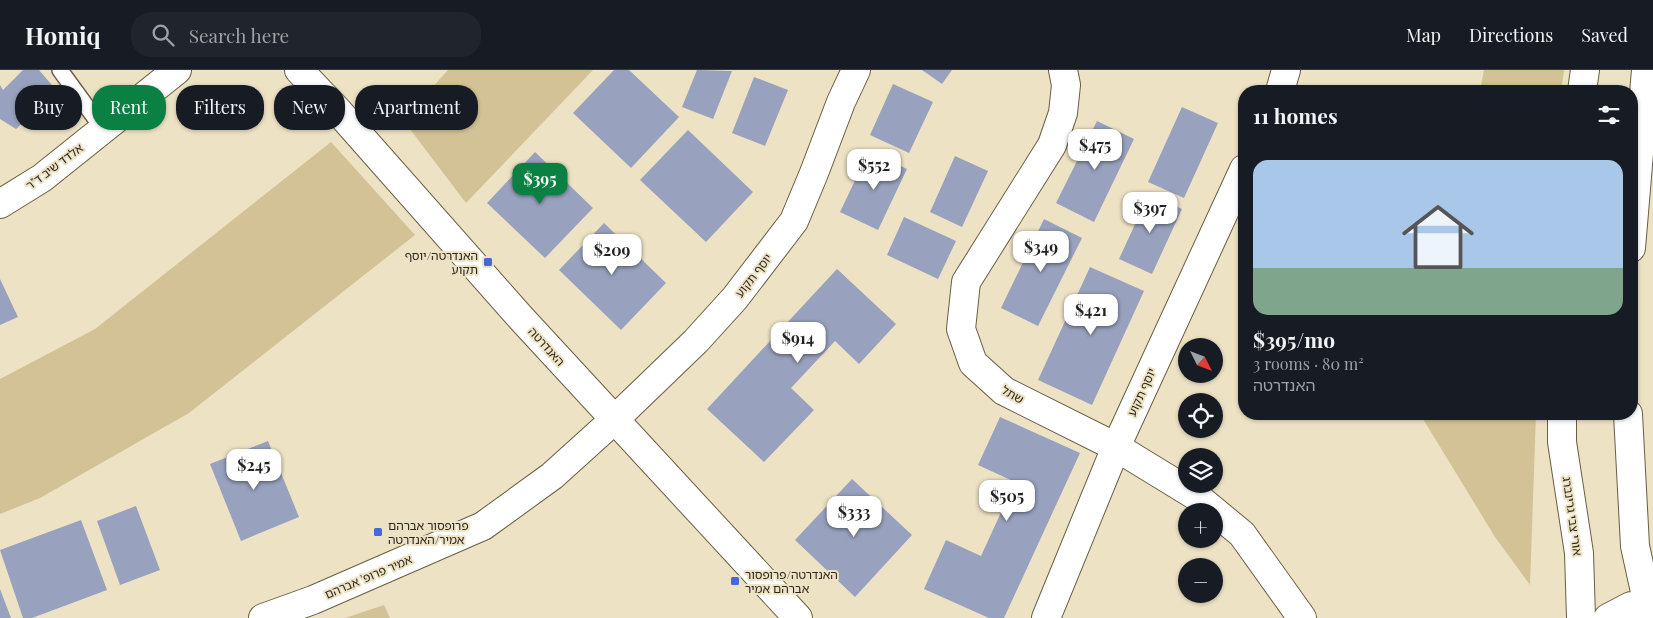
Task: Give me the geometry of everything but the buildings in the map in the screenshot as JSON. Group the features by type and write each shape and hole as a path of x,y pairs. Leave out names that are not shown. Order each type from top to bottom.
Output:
{"street":[{"name":"אלדד שיב ד\"ר","path":"158,85 177,70"},
{"name":"האנדרטה","path":"299,70 338,111 430,217 614,420 798,618"},
{"name":"יוסף תקוע","path":"614,420 696,341 735,298 794,221 814,174 840,102 856,70"},
{"name":"שתל","path":"1063,70 1066,84 1063,112 1052,145 966,282 961,329 973,363 1004,391 1116,447 1196,496 1242,534 1302,618"},
{"path":"1282,85 1286,70"},
{"path":"1583,85 1585,70"},
{"path":"1638,165 1646,70"},
{"name":"אלדד שיב ד\"ר","path":"0,204 42,178 102,130"},
{"name":"יוסף תקוע","path":"1046,618 1116,447 1238,182"},
{"name":"אמיר פרופ' אברהם","path":"263,618 313,600 483,526 552,476 614,420"},
{"name":"אורי צבי גרינברג","path":"1562,420 1562,442 1579,553 1581,618"},
{"path":"1608,618 1631,606 1651,611 1635,546 1628,420"}],"lane":[{"path":"60,70 92,114"}],"shaded area":[{"path":"448,70 593,70 466,203 411,130 478,130 478,85 434,85"},
{"path":"1484,70 1564,70 1562,85 1481,85"},
{"path":"331,142 415,235 189,413 40,498 0,514 0,379 95,329"},
{"path":"1424,420 1536,420 1530,585 1495,537"},
{"path":"384,605 390,618 345,618"}],"place":[{"name":"האנדרטה/יוסף תקוע","path":"488,262"},
{"name":"פרופסור אברהם אמיר/האנדרטה","path":"378,532"},
{"name":"האנדרטה/פרופסור אברהם אמיר","path":"735,581"}]}
